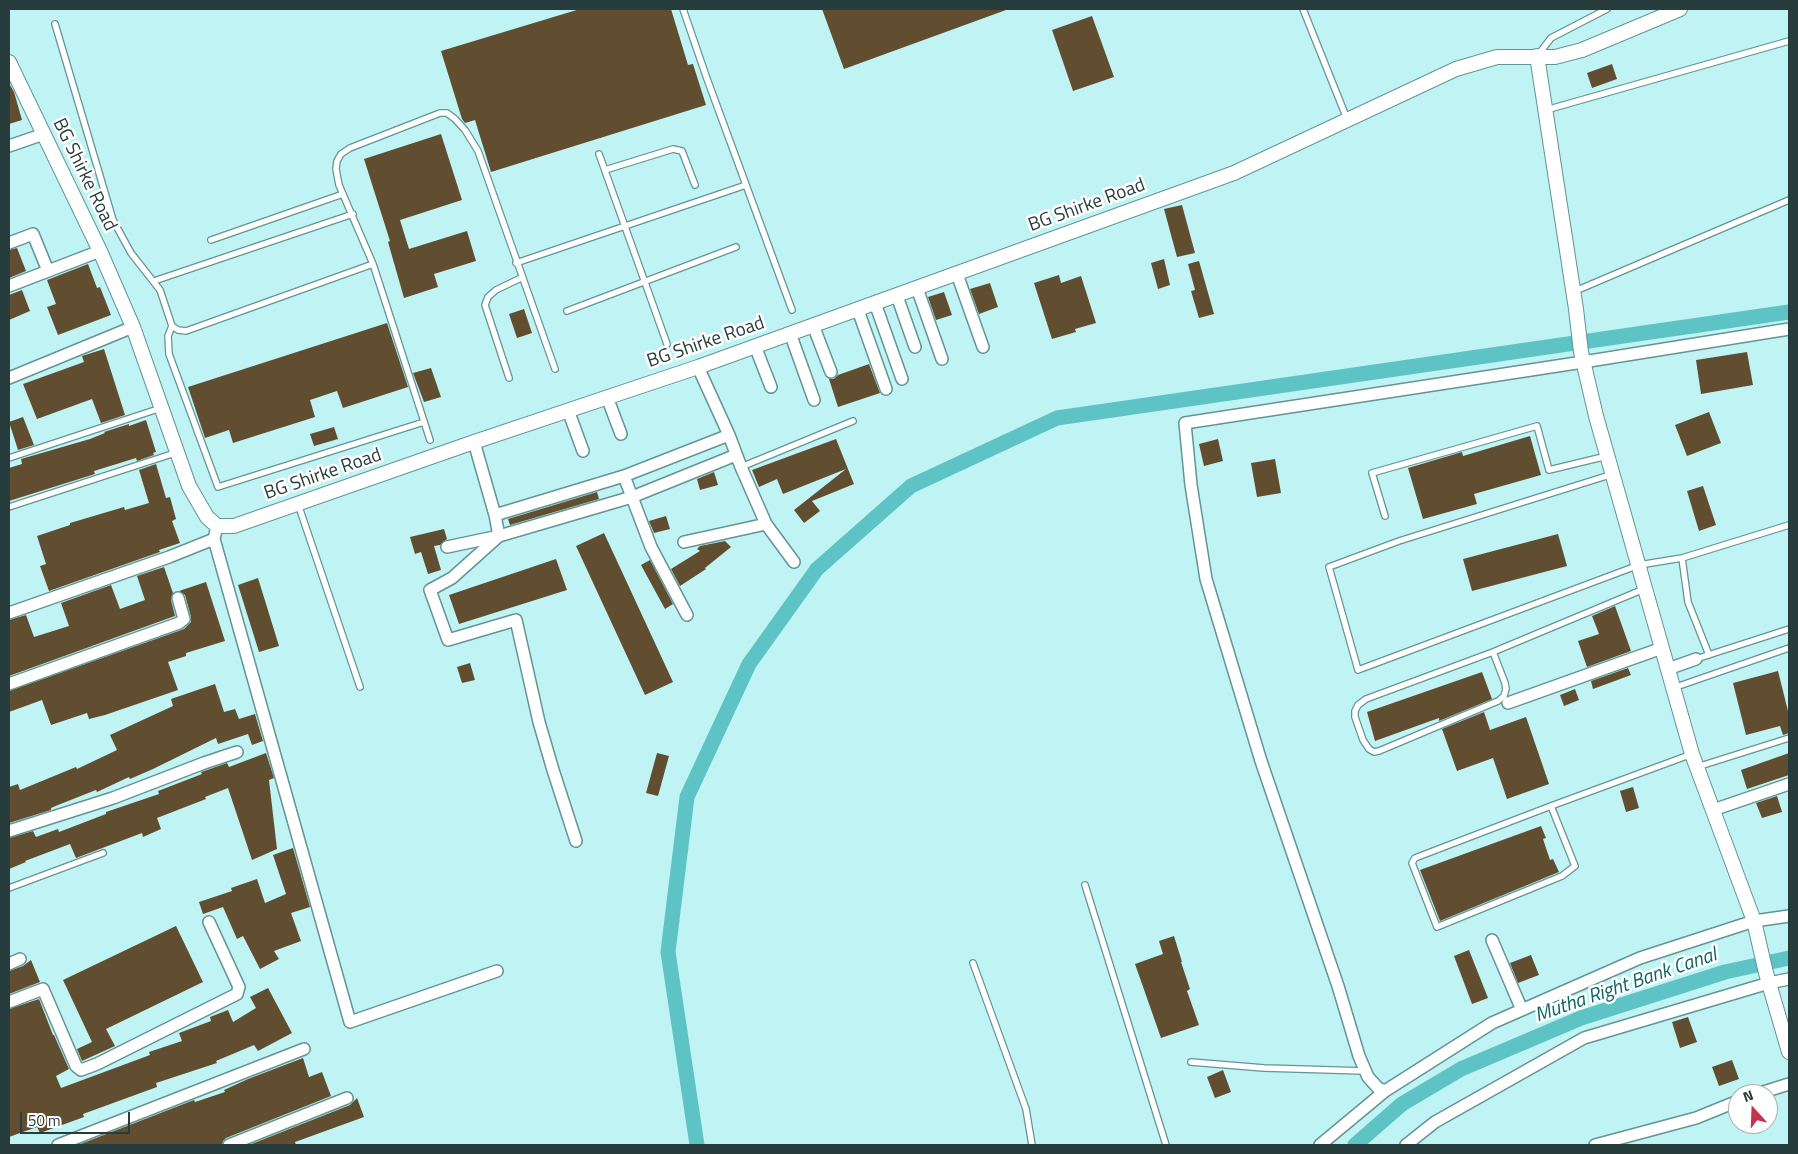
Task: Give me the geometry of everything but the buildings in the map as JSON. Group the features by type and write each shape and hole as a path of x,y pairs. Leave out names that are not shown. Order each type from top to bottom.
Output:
{"street":[{"name":"BG Shirke Road","path":"9,62 100,251 133,327 189,486 216,533 875,304 1234,173 1456,68 1497,57 1555,57 1582,50 1680,9"},
{"path":"1537,56 1582,357 1607,456 1695,760 1754,921 1767,978 1789,1052"},
{"path":"9,146 44,134"},
{"path":"9,243 33,234 48,271"},
{"path":"9,286 100,251"},
{"path":"957,274 983,347"},
{"path":"917,288 942,359"},
{"path":"897,296 914,346"},
{"path":"875,304 902,379"},
{"path":"858,310 886,389"},
{"path":"813,325 831,372"},
{"path":"9,378 133,327"},
{"path":"1385,1091 1373,1083 1365,1071 1261,761 1206,579 1190,485 1185,423 1582,357 1789,329"},
{"path":"790,333 814,400"},
{"path":"755,346 771,387"},
{"path":"698,366 766,524 794,562"},
{"path":"607,397 621,434"},
{"path":"568,410 583,451"},
{"path":"495,516 624,476 729,435"},
{"path":"474,442 495,516 498,536"},
{"path":"446,547 498,536 632,497 736,455"},
{"path":"624,476 651,546 687,615"},
{"path":"684,542 766,524"},
{"path":"9,613 169,557 216,533 350,1022 497,971"},
{"path":"498,536 452,578 430,590 448,640 516,620 553,770 576,841"},
{"path":"9,684 179,623 184,619 184,614 178,598"},
{"path":"1508,703 1662,648"},
{"path":"1668,669 1696,659"},
{"path":"9,832 113,798 237,752"},
{"path":"1713,810 1789,784"},
{"path":"1320,1145 1385,1091 1492,1023 1640,958 1754,921 1789,916"},
{"path":"9,1002 43,989 76,1066 81,1070 98,1064 237,994 239,987 209,922"},
{"path":"1492,940 1522,1010"},
{"path":"9,964 20,959"},
{"path":"1406,1145 1435,1122 1584,1038 1767,978 1789,979"},
{"path":"58,1145 304,1049"},
{"path":"229,1145 347,1098"},
{"path":"1595,1145 1696,1118 1728,1105"}],"lane":[{"path":"683,9 792,310"},
{"path":"1303,9 1347,119"},
{"path":"1537,56 1551,38 1607,9"},
{"path":"55,24 112,220 136,260 160,290 172,326 178,330 186,331 373,264"},
{"path":"1545,110 1789,41"},
{"path":"430,440 373,264 343,194 336,169 337,161 341,154 350,148 447,112 465,130 478,151 521,278 555,369"},
{"path":"605,170 673,149 682,151 695,184"},
{"path":"599,154 667,344"},
{"path":"516,263 746,185"},
{"path":"211,240 343,194"},
{"path":"1573,292 1789,200"},
{"path":"154,281 352,214"},
{"path":"567,310 736,247"},
{"path":"509,378 484,305 488,297 496,290 521,278"},
{"path":"172,326 168,336 170,354 218,487 424,422"},
{"path":"9,458 162,407"},
{"path":"741,467 853,421"},
{"path":"1385,516 1372,473 1537,426 1549,470 1607,456"},
{"path":"9,507 178,452"},
{"path":"1612,474 1399,542 1329,567 1358,670 1639,565 1682,558 1789,526"},
{"path":"298,504 360,687"},
{"path":"1682,558 1688,602 1709,655"},
{"path":"1493,652 1505,682 1504,696 1498,701 1379,751 1374,752 1369,749 1363,740 1355,717 1358,705 1366,699 1493,652 1646,588"},
{"path":"1696,659 1789,629"},
{"path":"1673,688 1789,648"},
{"path":"1551,806 1575,866 1562,876 1436,927 1412,863 1415,858 1551,806 1695,760 1789,738"},
{"path":"9,888 103,853"},
{"path":"1085,885 1166,1145"},
{"path":"973,963 1026,1108 1032,1145"},
{"path":"1191,1062 1274,1068 1365,1071"}],"waterway":[{"path":"697,1145 668,952 687,797 749,664 817,569 911,486 1057,418 1789,312"},
{"name":"Mutha Right Bank Canal","path":"1355,1145 1402,1104 1461,1069 1581,1018 1725,972 1789,958"}]}
